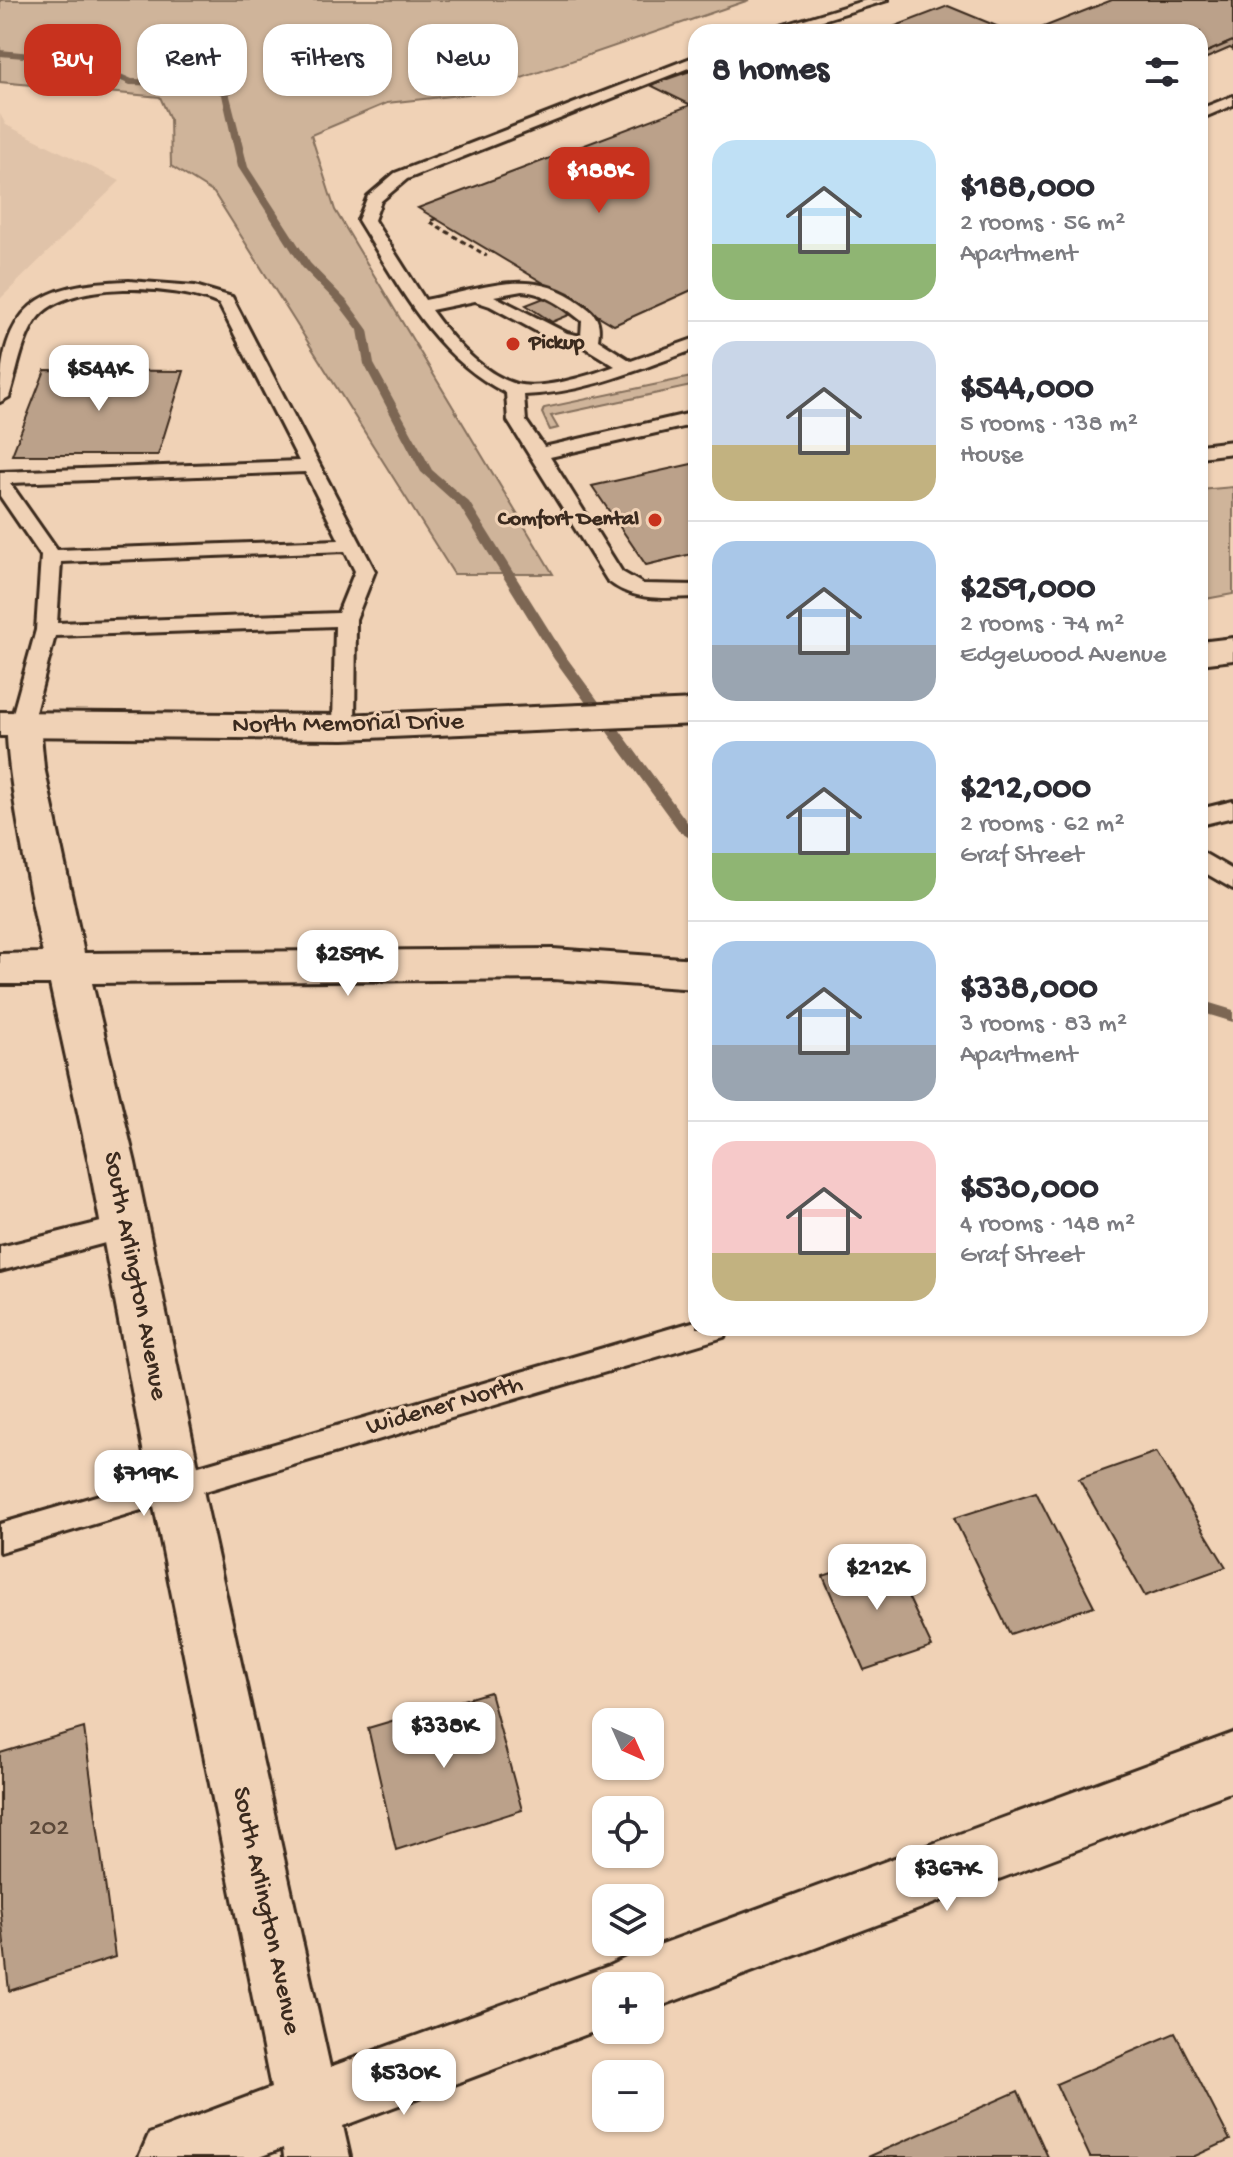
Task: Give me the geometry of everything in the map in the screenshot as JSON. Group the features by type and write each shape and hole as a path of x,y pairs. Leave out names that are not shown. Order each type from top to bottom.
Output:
{"street":[{"path":"1208,652 1233,649"},
{"name":"North Memorial Drive","path":"10,724 344,727 688,712"},
{"name":"South Arlington Avenue","path":"10,724 25,767 65,966 125,1227 311,2132"},
{"path":"0,969 65,966 553,964 688,973"},
{"path":"664,1974 1233,1762"},
{"path":"172,2157 311,2132 592,2002"}],"lane":[{"path":"797,24 881,0"},
{"path":"688,63 425,166 381,189 367,208 366,220 423,306 462,357 494,380 515,390 557,388 632,369 688,346"},
{"path":"1208,111 1233,100"},
{"path":"423,306 513,285 544,289 589,318 592,324 589,342"},
{"path":"0,397 27,320 54,297 89,288 189,288 213,292 226,301 365,571 346,619 344,727"},
{"path":"475,296 511,307 562,338 589,342 632,369"},
{"path":"515,390 517,421 614,576 625,587 646,591 688,591"},
{"path":"539,454 688,420"},
{"path":"1208,450 1233,447"},
{"path":"0,480 312,466"},
{"path":"0,480 51,556 46,630 10,724"},
{"path":"51,556 352,545"},
{"path":"46,630 346,619"},
{"path":"1208,815 1233,809"},
{"path":"1208,864 1233,881"},
{"path":"0,1259 125,1227"},
{"name":"Widener North","path":"0,1538 688,1336"}],"path":[{"path":"436,219 429,221 496,261"}],"shaded area":[{"path":"0,0 749,0 518,79 518,24 408,24 408,96 451,96 387,103 311,135 335,210 553,574 454,574 214,193 171,166 170,119 160,97 149,96 247,96 247,24 137,24 137,95 121,93 121,24 24,24 24,84 0,82"},
{"path":"0,114 6,125 120,181 0,299"},
{"path":"688,378 688,387 551,416 558,428 550,430 542,413 544,408"},
{"path":"1233,487 1233,594 1208,599 1208,489"}],"building":[{"path":"1112,0 1233,0 1233,41 1208,52 1208,24 1051,24"},
{"path":"948,6 992,24 901,24"},
{"path":"1233,41 1233,50 1230,48 1208,58 1208,52"},
{"path":"688,72 688,104 650,85"},
{"path":"688,106 688,292 614,325 418,208"},
{"path":"559,292 586,308 552,322 526,305"},
{"path":"45,370 184,371 158,455 12,455"},
{"name":"Comfort Dental","path":"688,465 688,555 646,565 592,486"},
{"path":"1156,1452 1226,1567 1145,1596 1079,1479"},
{"path":"1036,1492 1094,1606 1010,1634 954,1518"},
{"path":"888,1554 932,1647 864,1670 823,1576"},
{"path":"490,1692 522,1810 396,1850 368,1728"},
{"path":"84,1728 115,1957 9,1991 0,1905 0,1753"},
{"path":"1175,2033 1230,2140 1193,2157 1090,2157 1056,2084"},
{"path":"1018,2091 1048,2157 868,2157"}],"waterway":[{"path":"0,53 84,61 130,82 210,84 226,94 243,167 306,265 343,303 363,330 369,364 427,472 465,505 559,656 688,831"},
{"path":"1208,1008 1233,1016"}],"place":[{"name":"Pickup","path":"513,344"},
{"name":"Comfort Dental","path":"655,520"}]}
